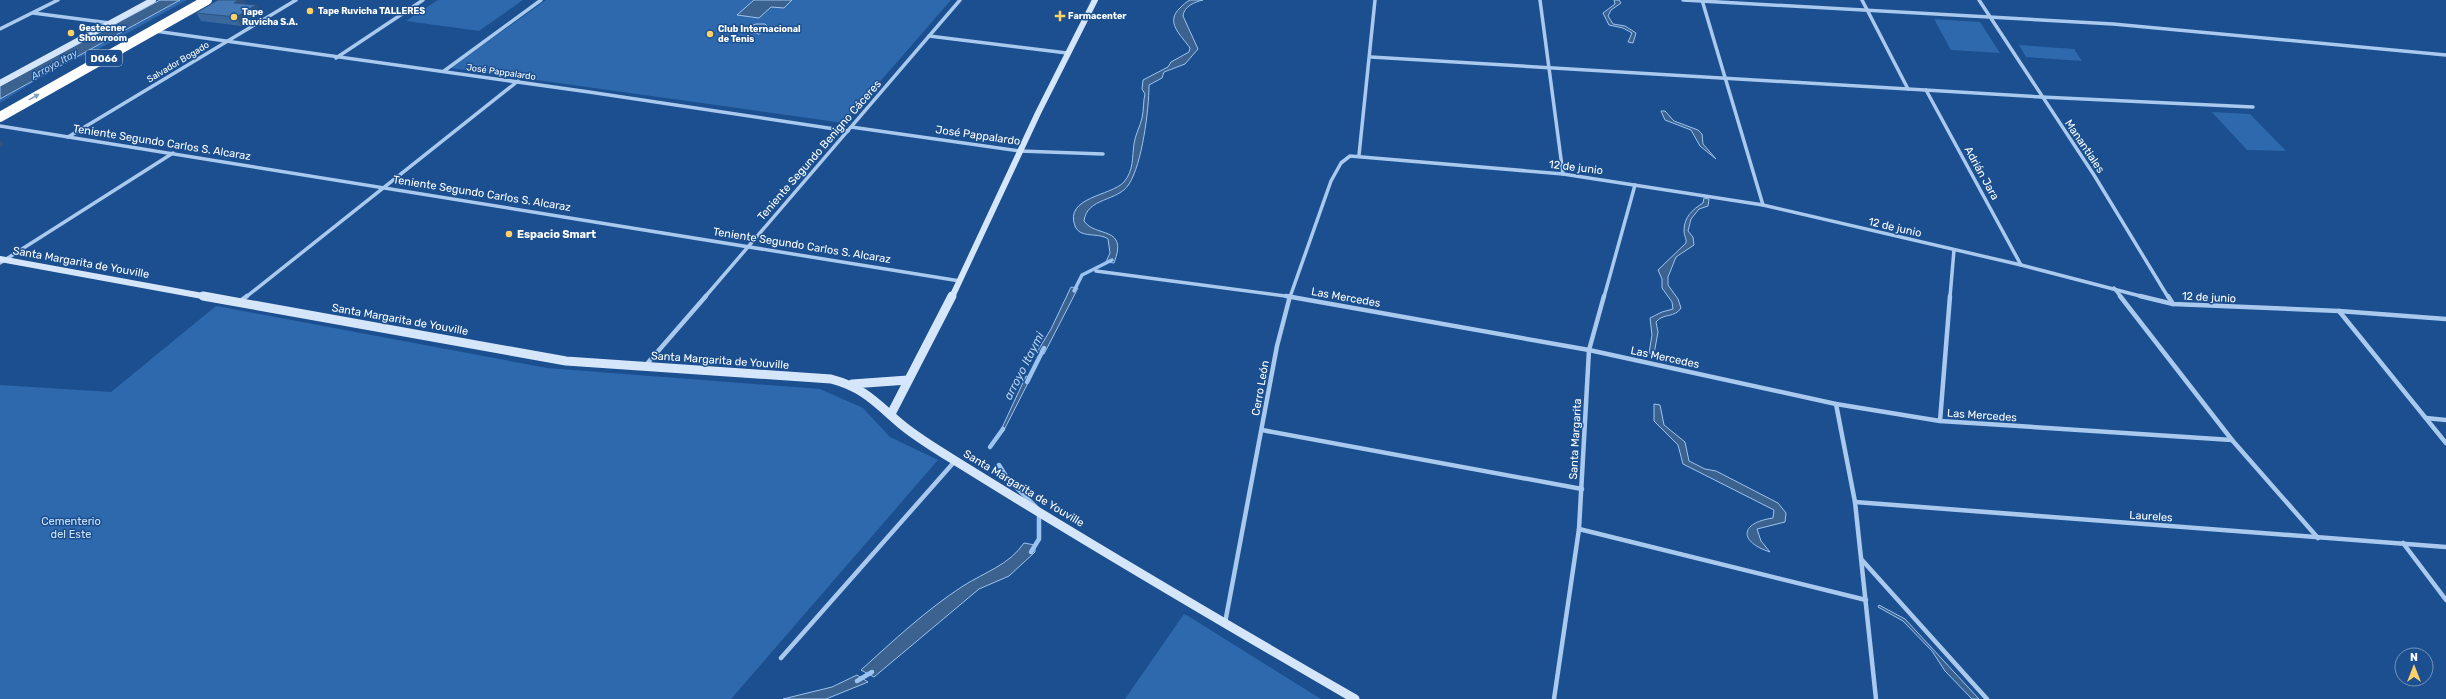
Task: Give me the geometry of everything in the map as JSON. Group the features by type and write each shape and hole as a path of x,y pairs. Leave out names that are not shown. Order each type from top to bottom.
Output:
{"highway":[{"name":"D066","path":"0,107 193,0"},
{"name":"D066","path":"0,117 207,0"}],"main road":[{"path":"0,83 153,0"},
{"path":"890,414 960,281 1067,53 1095,0"},
{"name":"Santa Margarita de Youville","path":"1,261 446,338 566,361 831,380 851,384 873,396 890,414 916,436 1224,624 1355,699"},
{"path":"851,384 908,380"}],"street":[{"path":"0,29 58,0"},
{"name":"Salvador Bogado","path":"67,137 296,0"},
{"path":"336,58 423,0"},
{"path":"443,72 542,0"},
{"name":"Teniente Segundo Benigno Cáceres","path":"645,367 960,0"},
{"path":"1359,155 1371,57 1375,0"},
{"path":"1540,0 1563,174"},
{"path":"1683,0 2113,24 2446,55"},
{"path":"1702,0 1763,206"},
{"path":"1862,0 1908,89"},
{"name":"Manantiales","path":"1979,0 2041,97 2094,175 2173,304"},
{"path":"33,13 110,23"},
{"name":"José Pappalardo","path":"152,31 336,58 518,82 848,131"},
{"path":"929,36 1067,53"},
{"path":"1371,57 2041,97 2253,107"},
{"path":"237,303 383,186 518,82"},
{"name":"Adrián Jara","path":"1926,90 2021,265"},
{"name":"Teniente Segundo Carlos S. Alcaraz","path":"0,126 383,186 960,281"},
{"name":"José Pappalardo","path":"851,126 1020,151 1103,154"},
{"path":"1,261 173,153"},
{"name":"12 de junio","path":"1341,163 1344,158 1359,155 1563,174 1763,206 2021,265 2173,304 2339,311 2446,319"},
{"name":"Cerro León","path":"1224,624 1277,346 1290,296 1331,181 1341,163"},
{"name":"Santa Margarita","path":"1554,699 1578,529 1582,490 1589,350 1635,185"},
{"path":"1940,421 1954,250"},
{"name":"Las Mercedes","path":"1096,271 1290,296 1589,350 1836,404 1940,421 2232,440"},
{"path":"2114,288 2232,440 2319,538"},
{"path":"2339,311 2446,443"},
{"path":"1836,404 1855,502 1876,699"},
{"path":"2426,418 2446,420"},
{"path":"1262,430 1582,490"},
{"path":"781,658 956,461"},
{"name":"Laureles","path":"1855,502 2446,547"},
{"path":"1578,529 1866,600"},
{"path":"2403,543 2446,600"},
{"path":"1862,560 1987,699"}],"green space":[{"path":"181,0 187,0 95,51 72,60"},
{"path":"438,0 523,0 479,31 406,21"},
{"name":"Club Internacional de Tenis","path":"546,0 951,0 844,123 451,68"},
{"path":"1934,19 1980,22 2000,53 1951,50"},
{"path":"2019,45 2074,49 2082,61 2026,57"},
{"path":"38,79 0,103 0,100"},
{"path":"2212,112 2250,114 2286,151 2247,150"},
{"name":"Cementerio del Este","path":"216,306 547,368 820,389 863,408 890,437 938,460 731,699 0,699 0,385 111,392"},
{"path":"1184,614 1193,619 1321,699 1125,699"}],"water":[{"name":"Arroyo Itay","path":"160,0 180,0 0,99 0,86"},
{"path":"754,0 792,0 784,8 771,7 759,18 737,15"},
{"path":"1190,0 1203,0 1193,3 1188,7 1183,16 1198,49 1185,64 1164,72 1162,78 1149,85 1148,108 1144,136 1134,175 1124,190 1097,203 1086,213 1084,221 1089,226 1114,237 1117,243 1114,263 1106,262 1110,253 1108,239 1081,233 1075,226 1073,216 1076,209 1082,203 1090,198 1118,187 1124,182 1130,173 1135,141 1143,115 1145,94 1142,89 1143,80 1168,67 1171,62 1189,52 1190,48 1178,33 1174,23 1174,18 1180,8"},
{"path":"1614,0 1619,0 1621,3 1611,10 1608,16 1613,24 1625,26 1636,33 1633,43 1628,42 1632,33 1623,28 1609,25 1603,13 1615,4"},
{"path":"765,24 769,28 759,34 747,31 750,26"},
{"path":"1661,111 1665,111 1674,121 1698,130 1702,134 1703,144 1716,159 1700,146 1691,130 1665,120"},
{"path":"1704,198 1709,199 1708,206 1699,209 1691,219 1688,231 1693,237 1694,245 1676,257 1668,277 1668,285 1678,299 1681,308 1676,313 1662,317 1656,322 1658,332 1654,354 1649,353 1652,335 1650,318 1662,312 1673,309 1672,302 1662,288 1662,279 1658,270 1686,243 1684,234 1685,222 1689,214 1703,203"},
{"path":"1071,287 1078,288 1044,354 1037,352 1051,329"},
{"path":"1026,376 1031,377 1003,432 1000,432"},
{"path":"1654,404 1660,405 1664,425 1685,442 1689,461 1705,469 1716,471 1778,503 1786,513 1785,522 1757,529 1761,541 1770,552 1753,543 1748,538 1747,533 1749,528 1754,524 1762,520 1773,518 1774,510 1683,464 1678,445 1654,421"},
{"path":"1024,543 1035,545 1035,552 1009,576 979,589 874,677 861,670 936,605 963,586 1004,563 1018,551"},
{"path":"1879,605 1905,619 1979,699 1972,699 1945,671 1932,651 1903,621 1878,607"},
{"path":"857,675 868,682 826,699 783,699 832,687"}],"building":[{"path":"218,0 238,0 234,3 256,5 236,17 196,13"}],"waterway":[{"name":"arroyo Itaymi","path":"1074,291 1082,275 1112,260"},
{"name":"arroyo Itaymi","path":"1027,382 1044,348"},
{"name":"arroyo Itaymi","path":"990,447 1003,429"},
{"name":"arroyo Itaymi","path":"999,465 1007,478 1037,508"},
{"name":"arroyo Itaymi","path":"1031,552 1039,539 1039,514"},
{"name":"arroyo Itaymi","path":"857,681 872,672"}],"place":[{"name":"Tape Ruvicha TALLERES","path":"310,11"},
{"name":"Farmacenter","path":"1060,16"},
{"name":"Tape Ruvicha S.A.","path":"234,17"},
{"name":"Gestecner Showroom","path":"71,33"},
{"name":"Club Internacional de Tenis","path":"710,34"},
{"name":"Espacio Smart","path":"509,234"}]}
